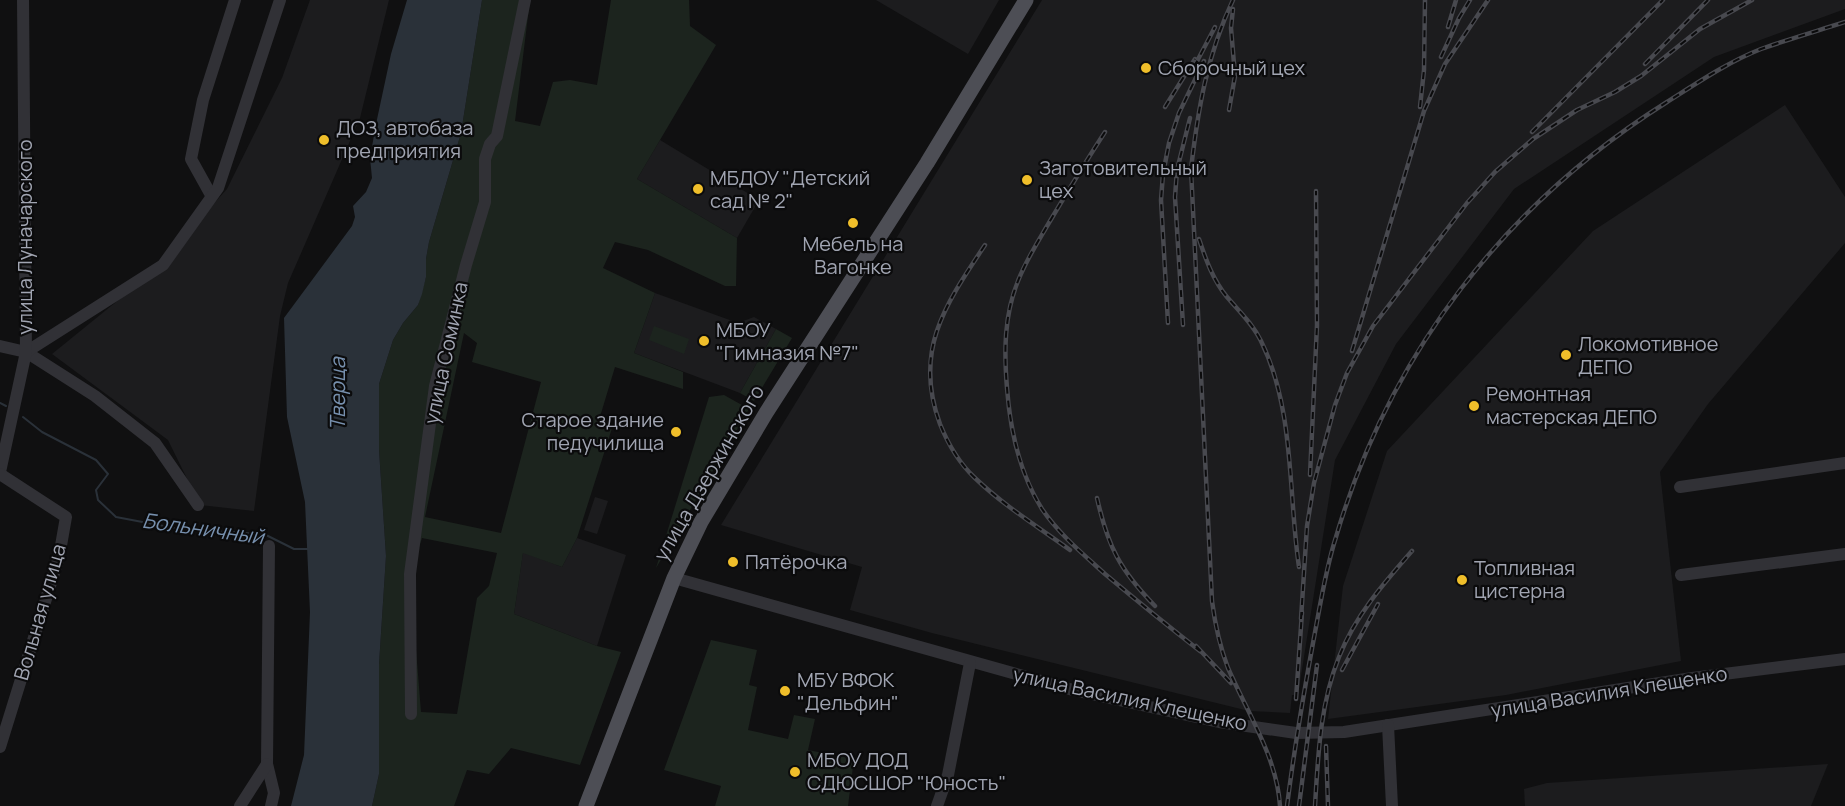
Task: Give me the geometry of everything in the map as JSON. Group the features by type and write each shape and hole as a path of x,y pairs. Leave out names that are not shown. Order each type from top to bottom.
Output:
{"main road":[{"name":"улица Дзержинского","path":"586,806 674,578 701,522 766,413 927,163 1026,0"}],"street":[{"name":"улица Луначарского","path":"0,472 26,352 23,0"},
{"path":"212,195 191,159 203,100 235,0"},
{"path":"26,352 163,265 218,188 280,0"},
{"name":"улица Соминка","path":"411,714 410,574 435,386 466,265 485,202 485,159 490,144 497,136 525,0"},
{"path":"0,346 26,352 95,396 155,443 198,505"},
{"path":"1680,487 1845,463"},
{"name":"Вольная улица","path":"0,472 66,517 59,556 0,747"},
{"path":"269,546 267,764 274,793 271,806"},
{"path":"1681,574 1845,554"},
{"name":"улица Василия Клещенко","path":"674,578 970,663 1073,690 1219,722 1311,734 1344,732 1692,678 1845,659"},
{"path":"937,806 948,775 970,663"},
{"path":"1388,725 1392,806"},
{"path":"240,806 267,764"}],"shaded area":[{"path":"310,0 389,0 360,118 288,283 280,316 254,511 200,505 168,440 52,354 148,276 227,189 282,78"},
{"path":"482,0 530,0 515,121 540,126 553,82 570,80 597,85 611,0 689,0 690,26 716,45 637,179 737,238 736,286 725,286 648,250 615,242 603,268 655,293 634,353 683,372 683,389 615,367 599,420 613,425 577,538 562,567 523,553 514,614 597,646 621,652 580,765 511,748 489,774 467,770 454,806 372,806 379,774 379,664 386,556 379,450 379,384 393,340 418,305 426,277 429,242 461,133","holes":["464,333 477,343 472,362 541,382 501,533 425,517","422,538 497,553 489,586 477,598 457,714 421,712 410,574"]},
{"path":"876,0 999,0 968,54"},
{"path":"1042,0 1845,0 1845,9 1714,57 1514,189 1396,344 1335,460 1298,695 1292,695 1290,713 1249,711 932,633 850,610 862,567 721,525"},
{"path":"1785,105 1845,197 1845,243 1708,404 1660,472 1681,661 1506,695 1328,719 1343,586 1387,451 1593,231"},
{"name":"МБДОУ \"Детский сад № 2\"","path":"660,140 759,200 737,238 637,179"},
{"name":"МБОУ \"Гимназия №7\"","path":"655,293 738,323 754,317 776,329 740,393 634,353"},
{"path":"654,326 689,339 684,354 649,340"},
{"path":"776,329 792,338 754,401 740,393"},
{"path":"724,395 749,409 656,568 709,397"},
{"path":"595,497 608,501 597,534 584,530"},
{"path":"577,538 626,555 597,646 514,614 523,552 562,567"},
{"path":"711,640 757,650 749,685 757,687 748,730 788,739 794,715 815,719 808,750 854,759 848,806 715,806 721,786 664,770"},
{"path":"1828,764 1811,806 1525,806 1524,789 1547,783"}],"water":[{"name":"Тверца","path":"407,0 482,0 461,133 429,242 422,294 418,305 393,340 379,384 379,450 386,556 379,664 379,774 372,806 291,806 304,755 310,612 305,502 287,417 284,318 352,226 355,217 353,206 366,192 372,178 370,158 376,124 391,54"}],"waterway":[{"name":"Больничный","path":"0,403 6,406"},
{"name":"Больничный","path":"23,417 42,432 96,460 108,474 96,490 98,500 116,517 190,531 266,535 294,549 309,549"}],"railway":[{"path":"1233,0 1210,62 1191,169 1212,601 1225,660 1267,752 1278,788 1280,806"},
{"path":"1420,107 1424,70 1425,0"},
{"path":"1448,27 1456,0"},
{"path":"1441,57 1470,0"},
{"path":"1352,351 1424,111 1445,64 1488,0"},
{"path":"1532,132 1663,0"},
{"path":"1645,64 1708,0"},
{"path":"1301,619 1307,526 1314,483 1335,405 1347,373 1373,326 1467,203 1495,172 1533,139 1577,110 1615,92 1641,76 1700,29 1752,0"},
{"path":"1229,110 1235,76 1231,28 1233,9"},
{"path":"1287,806 1309,663 1336,537 1359,470 1388,406 1422,345 1461,289 1505,236 1555,187 1608,142 1667,102 1737,60 1761,49 1845,22"},
{"path":"1194,67 1215,27"},
{"path":"1165,107 1195,59"},
{"path":"1168,323 1161,200 1163,174 1169,143 1179,113 1204,61"},
{"path":"1183,325 1175,197 1177,170 1190,118"},
{"path":"1105,132 1033,250 1013,294 1005,347 1011,419 1017,451 1028,481 1042,509 1056,527 1105,574 1200,651"},
{"path":"1310,475 1317,325 1316,191"},
{"path":"1199,239 1218,284 1254,329 1272,367 1280,395 1289,452 1299,567"},
{"path":"985,245 957,288 937,330 930,374 940,424 959,460 969,472 1009,507 1070,550"},
{"path":"1097,498 1117,557 1133,581 1155,606"},
{"path":"1315,806 1324,712 1339,657 1362,614 1412,551"},
{"path":"1342,670 1378,604"},
{"path":"1296,699 1302,612"},
{"path":"1196,646 1231,683"},
{"path":"1299,806 1317,665"},
{"path":"1326,746 1328,806"}],"place":[{"name":"Сборочный цех","path":"1146,68"},
{"name":"ДОЗ, автобаза предприятия","path":"324,140"},
{"name":"Заготовительный цех","path":"1027,180"},
{"name":"МБДОУ \"Детский сад № 2\"","path":"698,189"},
{"name":"Мебель на Вагонке","path":"853,223"},
{"name":"МБОУ \"Гимназия №7\"","path":"704,341"},
{"name":"Локомотивное ДЕПО","path":"1566,355"},
{"name":"Ремонтная мастерская ДЕПО","path":"1474,406"},
{"name":"Старое здание педучилища","path":"676,432"},
{"name":"Пятёрочка","path":"733,562"},
{"name":"Топливная цистерна","path":"1462,580"},
{"name":"МБУ ВФОК \"Дельфин\"","path":"785,691"},
{"name":"МБОУ ДОД СДЮСШОР \"Юность\"","path":"795,772"}]}
